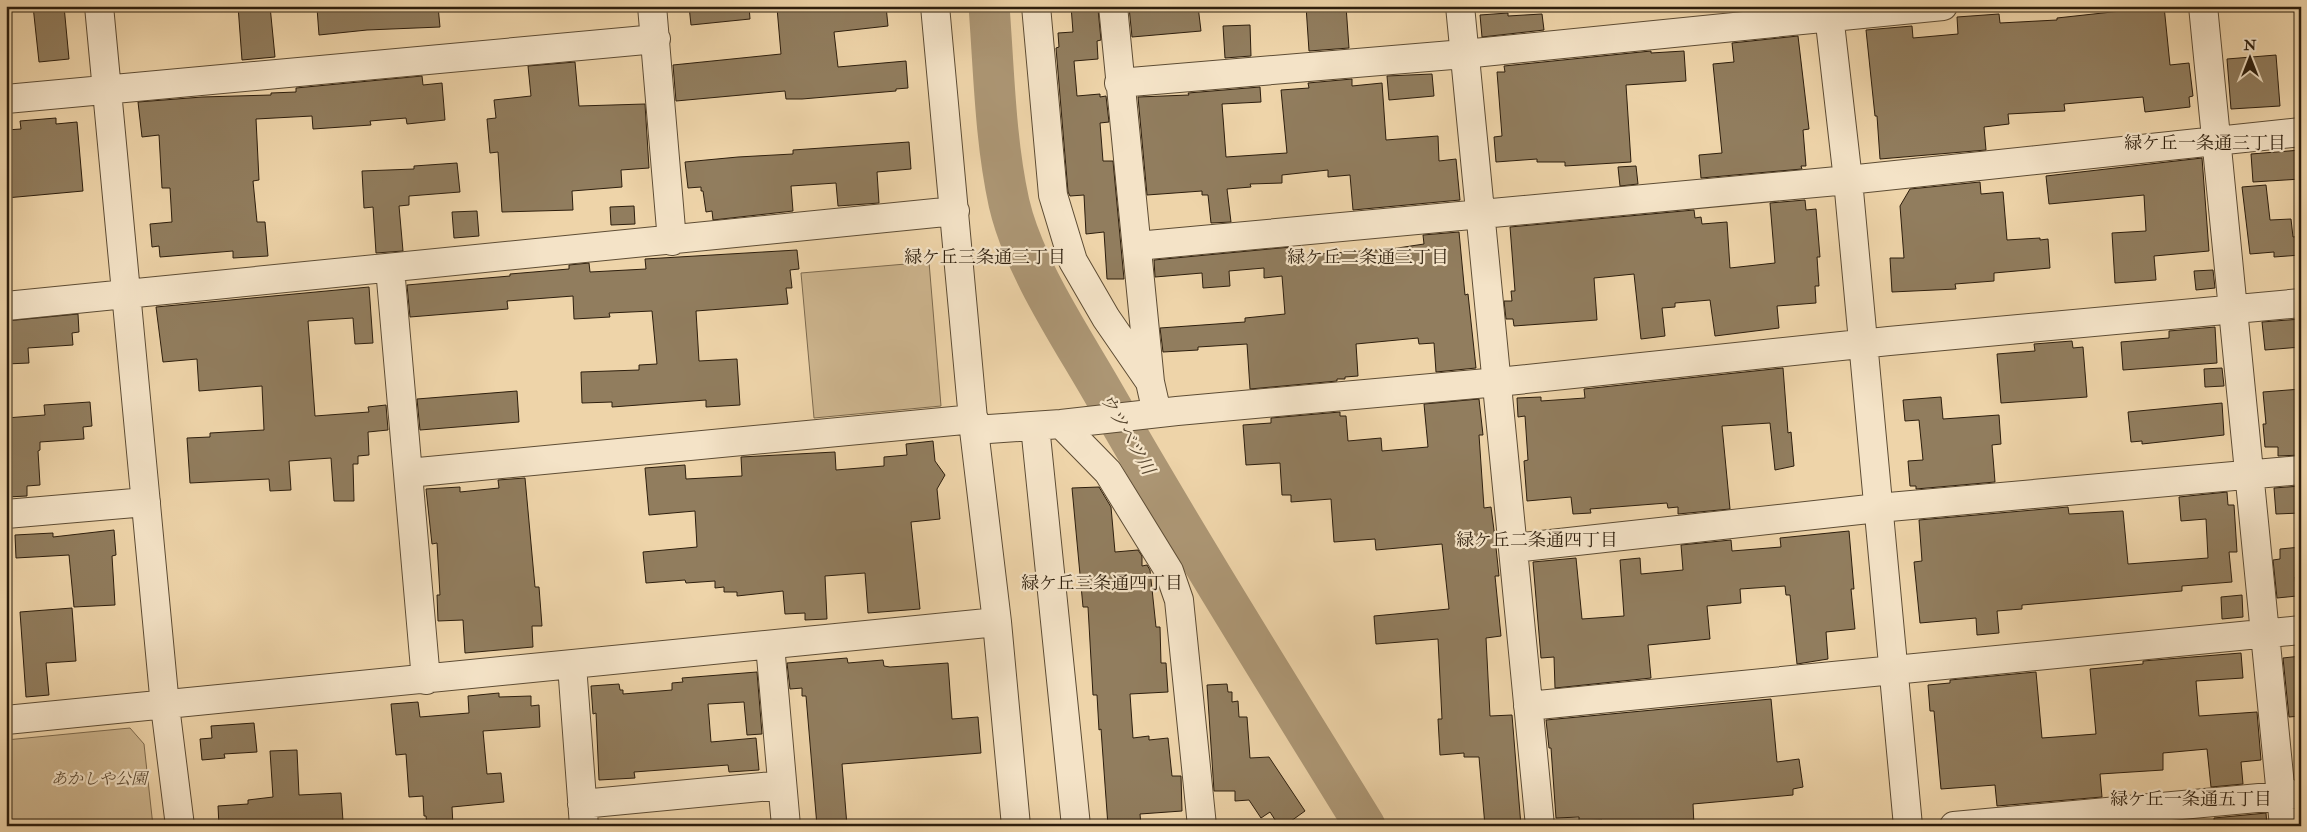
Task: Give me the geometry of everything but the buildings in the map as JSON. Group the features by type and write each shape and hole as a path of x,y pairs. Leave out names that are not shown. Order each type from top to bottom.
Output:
{"street":[{"path":"100,6 165,706 180,826"},
{"path":"652,6 672,241"},
{"path":"935,6 974,424 1016,826"},
{"path":"1036,6 1053,195 1073,261 1106,318 1150,382"},
{"path":"1113,6 1152,414"},
{"path":"1460,6 1482,215 1540,826"},
{"path":"1119,83 1464,54 1829,11 1943,6"},
{"path":"2203,6 2265,634 2291,794 2284,826"},
{"path":"1829,11 1848,180 1908,826"},
{"path":"6,99 656,39"},
{"path":"1137,246 1848,180 2301,132"},
{"path":"6,306 672,241 955,211"},
{"path":"390,268 426,680"},
{"path":"408,473 974,424 1060,424 2301,303"},
{"path":"1060,424 1076,826"},
{"path":"1060,424 1108,472 1169,571 1180,600 1202,826"},
{"path":"1514,548 1878,508 2301,470"},
{"path":"6,514 146,502"},
{"path":"6,720 165,706 996,622"},
{"path":"1528,706 2301,630"},
{"path":"770,645 786,826"},
{"path":"572,665 583,815 782,785"},
{"path":"1954,826 2291,794"}],"green space":[{"path":"929,262 941,406 814,418 801,273"},
{"name":"あかしや公園","path":"130,728 144,744 153,826 6,826 6,740"}],"waterway":[{"name":"ウツベツ川","path":"989,6 996,105 1004,179 1016,228 1037,277 1064,327 1168,504 1365,826"}],"district":[{"name":"緑ケ丘一条通三丁目","path":"2205,143"},
{"name":"緑ケ丘三条通三丁目","path":"985,257"},
{"name":"緑ケ丘二条通三丁目","path":"1368,257"},
{"name":"緑ケ丘二条通四丁目","path":"1537,540"},
{"name":"緑ケ丘三条通四丁目","path":"1102,583"},
{"name":"緑ケ丘一条通五丁目","path":"2191,799"}]}
